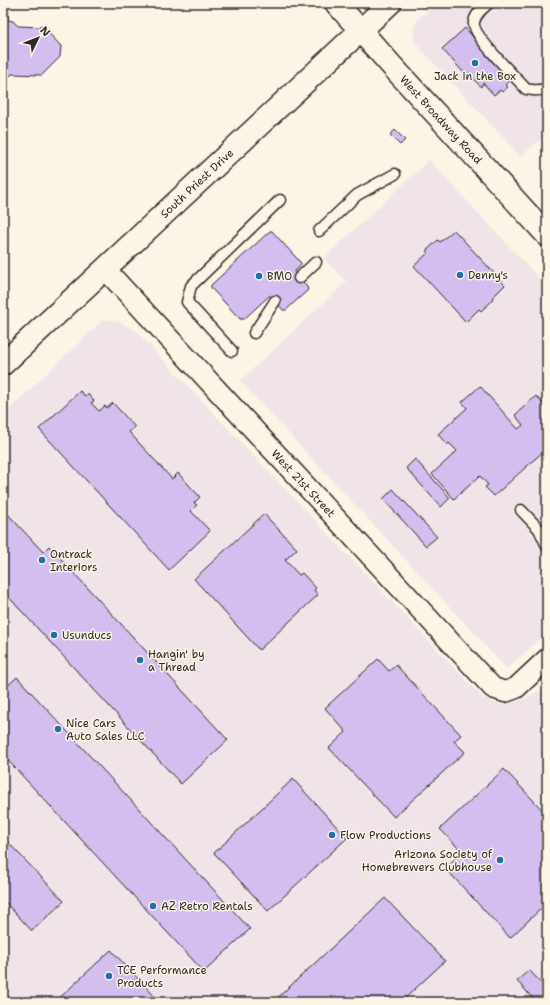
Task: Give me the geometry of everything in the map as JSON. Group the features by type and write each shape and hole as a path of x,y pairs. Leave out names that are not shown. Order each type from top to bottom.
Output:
{"main road":[{"name":"West Broadway Road","path":"336,3 401,77 547,235"},
{"name":"South Priest Drive","path":"3,364 390,3"}],"street":[{"name":"West 21st Street","path":"105,269 493,688 505,692 516,688 547,659"}],"lane":[{"path":"489,3 478,12 473,23 475,31 481,41 526,88 534,91 547,88"},
{"path":"319,231 357,195 395,174"},
{"path":"232,351 187,302 191,286 280,200"},
{"path":"299,278 316,262"},
{"path":"254,333 275,301"},
{"path":"521,510 543,530 547,546"}],"shaded area":[{"path":"438,3 547,3 547,133 521,157 416,44 413,35 414,27 418,18"},
{"path":"429,160 547,287 547,632 507,669 240,381 346,282 324,258"},
{"path":"104,319 117,321 135,330 482,697 501,705 523,699 547,687 547,1002 3,1002 3,415"}],"building":[{"path":"3,3 8,3 8,20 13,21 18,26 43,27 61,46 60,57 42,75 12,74 5,80 3,85"},
{"name":"Jack in the Box","path":"465,28 487,52 485,54 510,80 505,85 508,87 502,92 500,90 494,95 483,83 481,87 467,72 465,74 442,49"},
{"path":"395,130 405,140 400,145 390,135"},
{"name":"Denny's","path":"454,230 505,285 492,298 493,300 481,311 479,309 466,322 414,266 428,253 426,251 438,240 440,242"},
{"name":"BMO","path":"270,231 272,231 301,263 295,273 308,290 286,310 283,310 271,296 269,296 244,319 240,319 211,288 211,285"},
{"path":"480,386 518,429 523,425 515,415 536,396 547,408 547,441 543,445 546,449 494,496 485,487 488,485 480,476 454,499 432,474 457,451 449,443 447,445 438,434 467,408 462,402"},
{"path":"80,391 85,396 88,394 94,401 91,403 99,411 105,406 107,408 113,403 135,427 129,432 172,479 178,473 200,497 194,503 197,505 191,511 210,531 169,570 39,429"},
{"path":"415,459 450,498 441,507 406,468"},
{"path":"393,489 437,537 426,546 383,499"},
{"path":"5,511 43,552 49,546 228,740 181,784 3,591 3,513"},
{"path":"264,514 297,549 285,560 299,575 302,573 316,588 314,590 318,595 259,650 194,579"},
{"path":"378,659 389,671 396,665 461,735 454,741 465,752 394,817 329,748 346,732 325,708"},
{"path":"17,677 250,929 204,972 3,755 3,690"},
{"name":"Arizona Society of Homebrewers Clubhouse","path":"504,769 547,815 547,903 510,938 445,868 462,852 440,829"},
{"path":"293,779 347,838 268,911 214,853"},
{"path":"3,837 64,901 32,931 3,900"},
{"path":"385,898 445,961 401,1002 273,1002"},
{"name":"TCE Performance Products","path":"111,950 160,1002 55,1002"},
{"path":"529,970 547,989 547,1002 536,1002 517,981"}],"place":[{"name":"Jack in the Box","path":"475,63"},
{"name":"Denny's","path":"460,275"},
{"name":"BMO","path":"259,276"},
{"name":"Ontrack Interiors","path":"42,560"},
{"name":"Usunducs","path":"54,635"},
{"name":"Hangin' by a Thread","path":"140,660"},
{"name":"Nice Cars Auto Sales LLC","path":"58,729"},
{"name":"Flow Productions","path":"332,835"},
{"name":"Arizona Society of Homebrewers Clubhouse","path":"500,860"},
{"name":"AZ Retro Rentals","path":"153,906"},
{"name":"TCE Performance Products","path":"109,976"}]}
